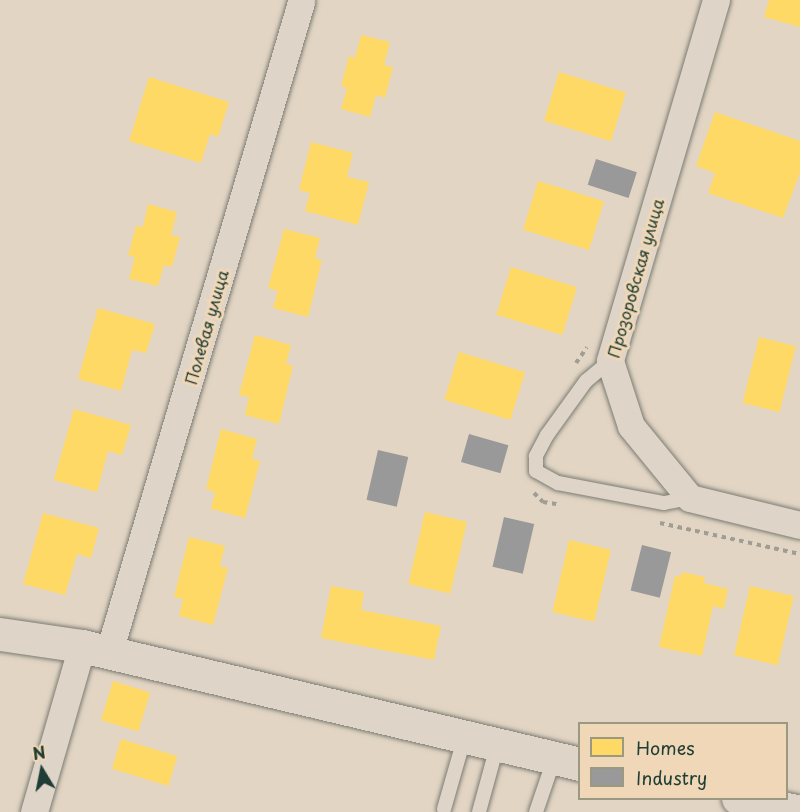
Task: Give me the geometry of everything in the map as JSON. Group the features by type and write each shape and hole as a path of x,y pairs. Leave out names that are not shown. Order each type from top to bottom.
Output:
{"street":[{"name":"Прозоровская улица","path":"690,498 631,426 610,361 716,0"},
{"name":"Полевая улица","path":"34,812 95,649 301,2"},
{"path":"690,498 800,525"},
{"path":"0,634 95,649 567,762"},
{"path":"747,800 800,812"}],"lane":[{"path":"610,361 586,381 548,435 536,456 537,471 558,483 664,503 690,498"},
{"path":"444,809 465,739"},
{"path":"478,812 497,746"},
{"path":"536,812 567,762"}],"building: Homes":[{"path":"769,0 800,0 800,27 764,17"},
{"path":"361,35 390,42 384,65 393,67 385,98 376,95 370,117 341,109 347,88 341,86 349,56 355,58"},
{"path":"559,72 626,92 611,141 544,121"},
{"path":"149,77 229,102 218,137 210,134 201,163 129,141"},
{"path":"715,112 800,141 800,173 783,218 708,193 715,173 696,166"},
{"path":"311,142 353,153 347,177 369,182 358,225 305,211 310,193 299,190"},
{"path":"538,181 604,201 589,250 523,230"},
{"path":"148,204 177,212 171,235 180,237 172,267 164,265 158,286 129,279 135,257 128,256 136,226 143,227"},
{"path":"284,229 320,238 315,258 322,260 308,317 273,308 278,291 268,288"},
{"path":"511,267 577,287 562,335 496,315"},
{"path":"98,308 155,324 146,353 132,350 121,391 78,379"},
{"path":"255,335 291,345 286,364 293,366 279,424 245,415 249,397 239,395"},
{"path":"759,337 796,346 779,412 743,403"},
{"path":"459,352 525,372 510,420 444,400"},
{"path":"74,409 131,425 122,455 108,451 97,492 54,480"},
{"path":"221,429 257,439 252,459 260,461 245,518 211,509 215,492 206,489"},
{"path":"425,512 467,522 450,594 408,584"},
{"path":"43,513 99,528 91,558 77,554 65,595 23,584"},
{"path":"189,537 225,546 220,566 228,568 213,625 179,616 183,599 174,597"},
{"path":"569,540 611,550 594,622 552,612"},
{"path":"682,572 705,577 704,583 728,589 724,609 713,606 702,656 659,647 675,576 680,577"},
{"path":"331,586 364,592 361,610 441,626 434,660 321,638"},
{"path":"750,586 794,596 778,665 734,655"},
{"path":"113,681 150,692 138,732 101,720"},
{"path":"121,739 177,756 168,786 112,769"}],"building: Industry":[{"path":"596,159 637,172 629,198 588,185"},
{"path":"469,434 508,445 500,473 461,462"},
{"path":"378,450 408,457 397,507 367,500"},
{"path":"504,517 534,524 523,574 493,567"},
{"path":"642,545 671,552 660,598 631,591"}]}
